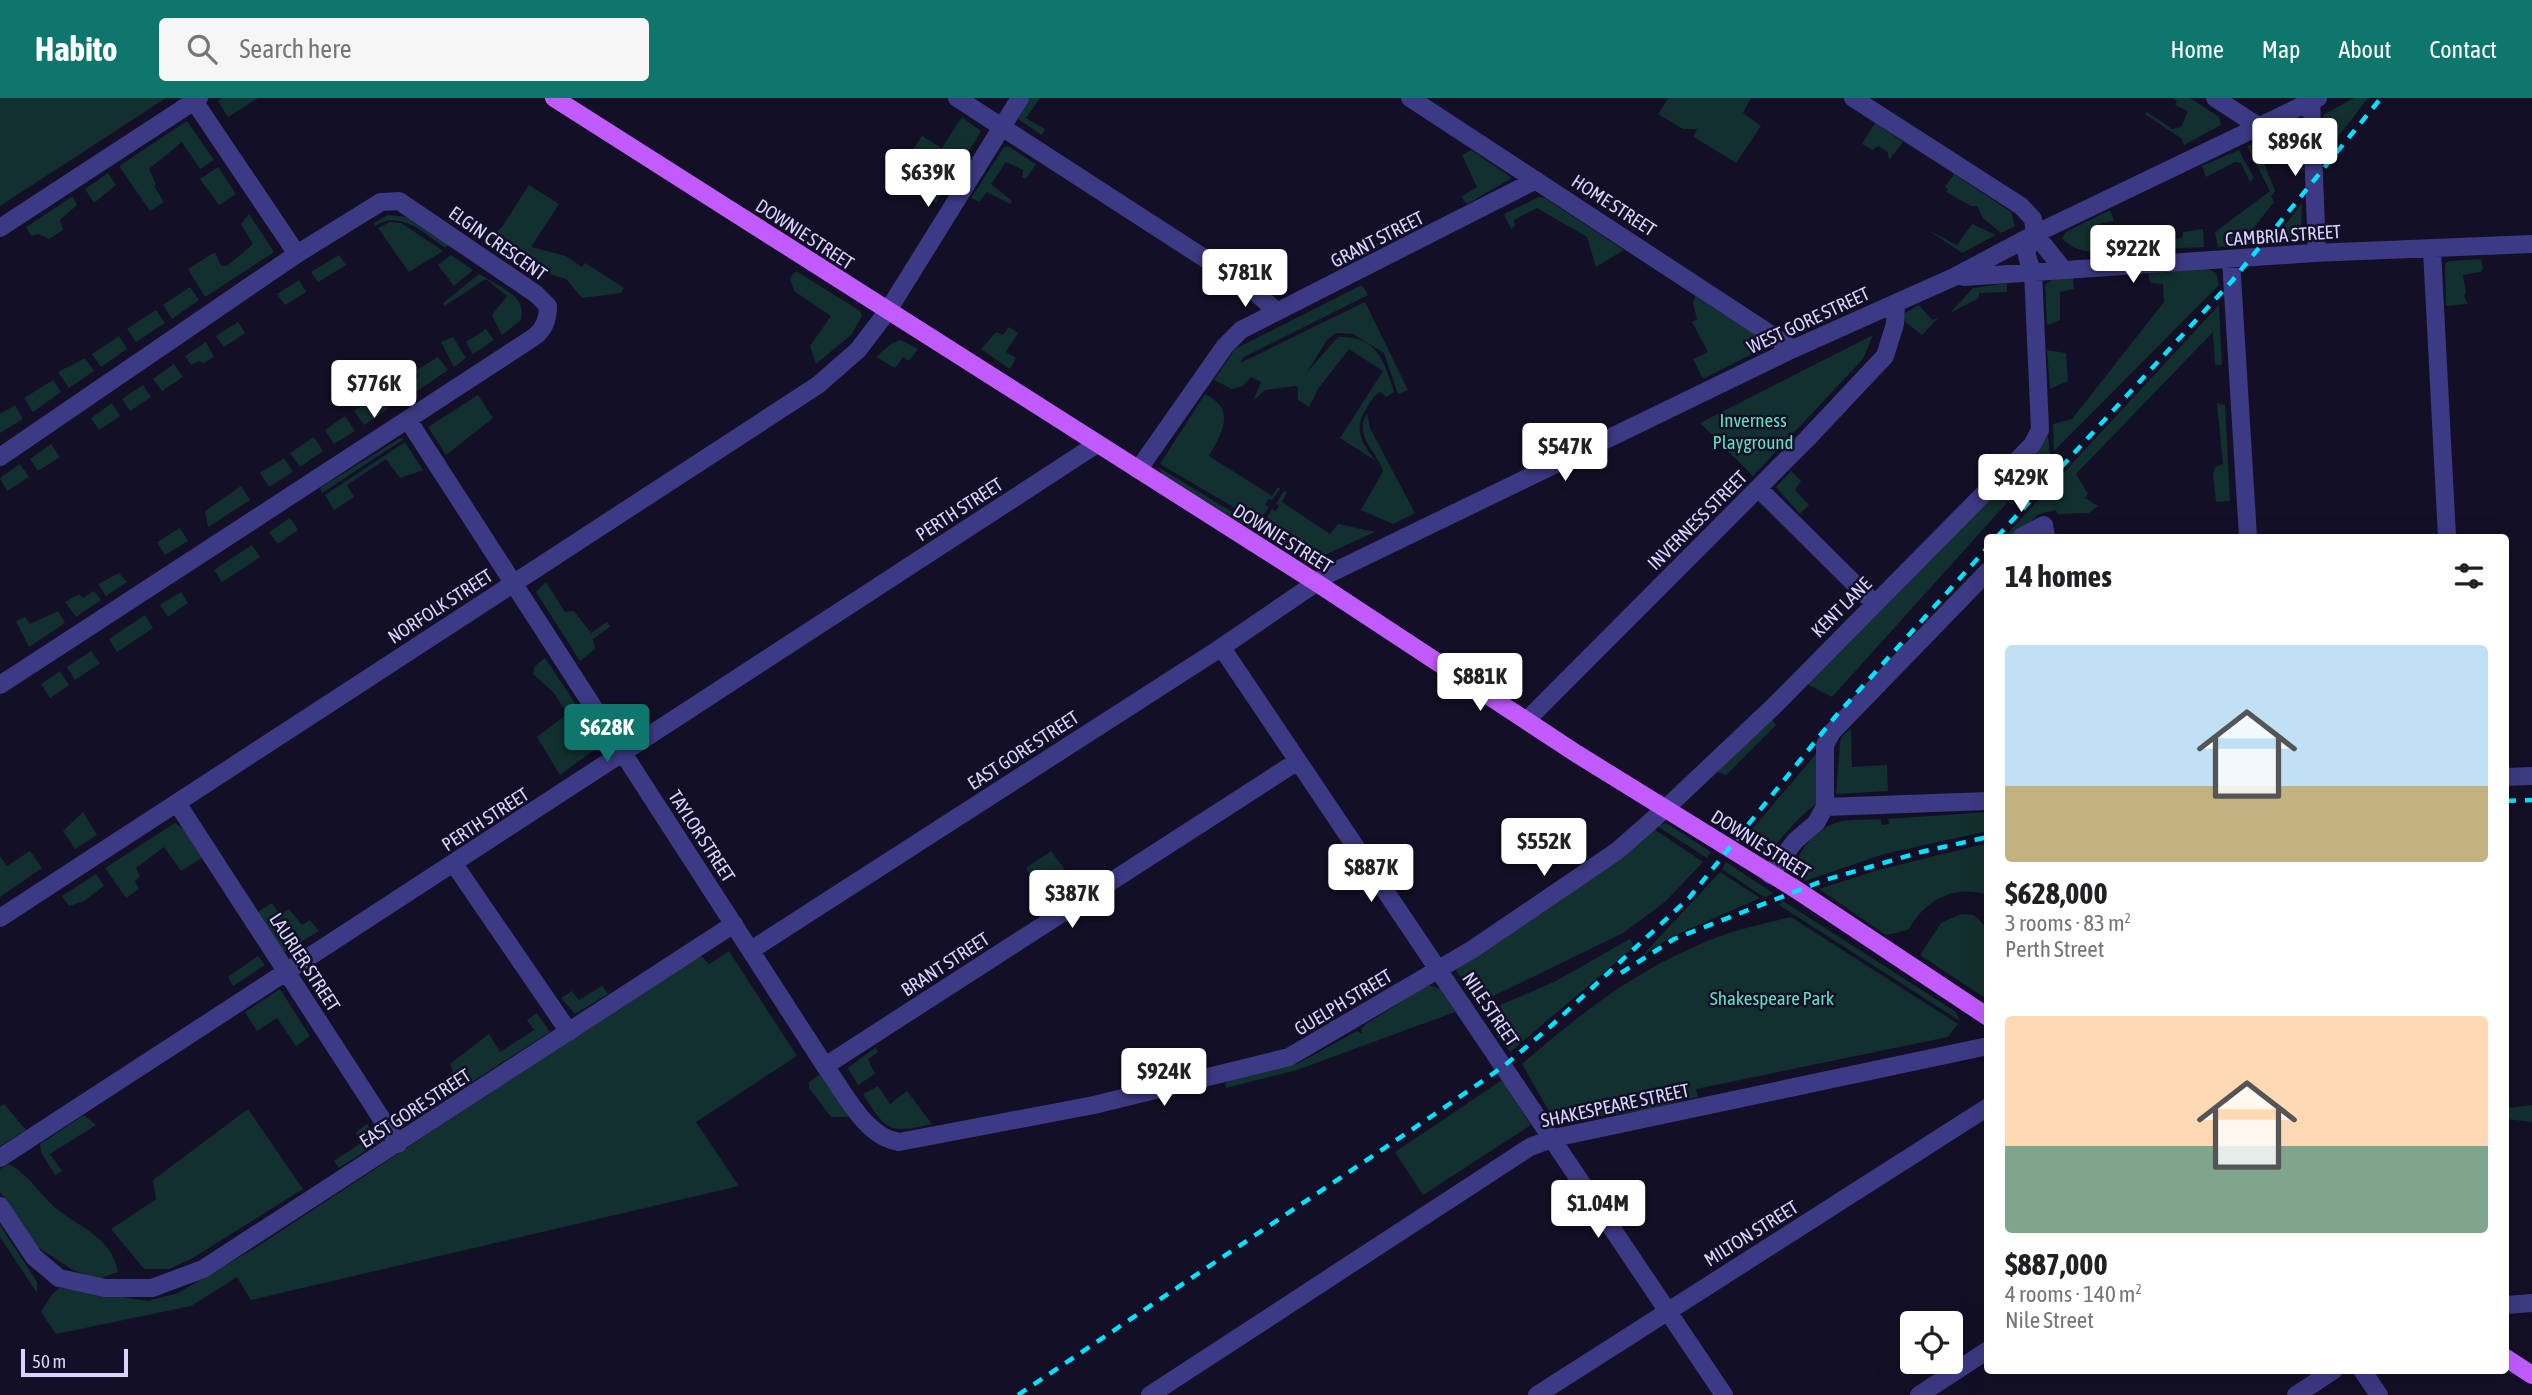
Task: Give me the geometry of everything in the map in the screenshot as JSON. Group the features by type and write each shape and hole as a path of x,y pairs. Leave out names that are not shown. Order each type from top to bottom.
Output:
{"main road":[{"name":"DOWNIE STREET","path":"554,98 1317,583 1984,1014"},
{"path":"2509,1360 2532,1375"}],"street":[{"path":"957,98 1252,289 1276,311"},
{"name":"NORFOLK STREET","path":"0,918 818,386 858,350 887,312 1020,98"},
{"name":"HOME STREET","path":"1410,98 1793,349"},
{"path":"1853,98 2021,206 2033,219 2035,234 2063,269"},
{"path":"2215,98 2258,126"},
{"path":"2313,99 2317,253"},
{"name":"WEST GORE STREET","path":"1317,583 1793,349 1954,278 2035,234 2313,99"},
{"path":"0,228 197,100 297,254"},
{"name":"GRANT STREET","path":"1138,470 1229,341 1241,330 1536,180"},
{"name":"ELGIN CRESCENT","path":"0,457 297,254 381,202 400,201 536,294 548,306 540,334 0,685"},
{"path":"2033,271 2025,255 2026,246 2035,234"},
{"name":"CAMBRIA STREET","path":"1954,278 2317,253 2532,244"},
{"path":"2432,250 2447,534"},
{"path":"2231,260 2248,534"},
{"name":"KENT LANE","path":"1665,809 1775,705 2032,445 2040,430 2033,271"},
{"name":"INVERNESS STREET","path":"1527,720 1885,356 1895,324 1896,303"},
{"name":"TAYLOR STREET","path":"408,420 825,1066 872,1130"},
{"name":"PERTH STREET","path":"0,1158 1097,444"},
{"path":"1758,488 1874,603"},
{"path":"1770,875 1795,841 1816,823 1825,807 1825,744 1832,732 1984,575"},
{"name":"EAST GORE STREET","path":"751,950 1222,648 1317,583"},
{"name":"NILE STREET","path":"1222,648 1724,1395"},
{"name":"BRANT STREET","path":"825,1066 1298,761"},
{"path":"2509,777 2532,776"},
{"path":"1825,807 1984,801"},
{"name":"LAURIER STREET","path":"177,803 398,1144"},
{"name":"GUELPH STREET","path":"872,1130 886,1140 899,1142 1094,1105 1289,1057 1438,969 1594,868 1665,809"},
{"path":"454,864 569,1032"},
{"name":"EAST GORE STREET","path":"0,1206 34,1257 59,1278 105,1288 152,1288 203,1269 734,924"},
{"name":"SHAKESPEARE STREET","path":"1150,1395 1530,1147 1553,1138 1984,1047"},
{"name":"MILTON STREET","path":"1537,1395 1984,1110"},
{"path":"2509,1305 2532,1303"},
{"path":"1919,1395 1984,1353"},
{"path":"2296,1395 2328,1374"},
{"path":"2365,1374 2379,1395"}],"green space":[{"path":"0,98 166,98 0,206"},
{"path":"223,98 258,98 228,117 218,101"},
{"path":"1029,98 1040,98 1026,118 1045,129 1042,135 1018,119"},
{"path":"1669,98 1751,98 1743,113 1761,126 1736,163 1694,137 1697,129 1683,129 1658,114"},
{"path":"2172,98 2190,98 2219,117 2221,125 2184,145 2182,139 2145,114 2147,112 2172,129 2181,127 2188,111 2175,105 2177,101"},
{"path":"2354,98 2368,98 2325,154 2323,115"},
{"path":"962,117 981,131 936,203 895,176 922,136 942,148"},
{"path":"187,121 214,160 200,169 182,142 149,169 156,184 154,186 164,202 150,211 119,166"},
{"path":"1875,123 1903,142 1889,160 1888,152 1878,146 1873,150 1862,144"},
{"path":"2292,126 2303,136 2304,172 2299,166 2301,154 2296,138 2266,137"},
{"path":"2256,143 2275,191 2271,196 2274,202 2255,226 2250,244 2218,247 2215,232 2270,191 2247,146"},
{"path":"1008,146 1036,164 1026,179 1022,177 1023,170 1006,162 991,184 1012,201 1010,204 987,192 979,202 971,198 1004,147"},
{"path":"1471,150 1512,178 1467,204 1461,197 1477,187 1462,155"},
{"path":"2239,150 2254,178 2250,182 2241,163 2235,162 2206,177 2202,166"},
{"path":"218,167 236,194 219,205 200,179"},
{"path":"108,173 116,185 94,203 85,189"},
{"path":"1954,174 2011,212 2015,226 2001,233 1983,218 1977,206 1971,206 1946,192 1948,189 1945,187"},
{"path":"529,185 559,204 531,247 566,256 582,267 585,263 624,288 621,293 582,298 566,279 546,273 491,237 502,227"},
{"path":"73,196 77,205 60,220 63,230 49,239 38,234 31,236 26,227"},
{"path":"1539,197 1545,198 1624,250 1596,267 1587,237 1537,208 1514,220 1515,226 1511,229 1504,214"},
{"path":"2302,203 2301,237 2294,242 2271,243"},
{"path":"2110,210 2114,221 2098,224 2101,243 2148,241 2150,249 2091,252 2080,250 2062,238 2066,232"},
{"path":"249,214 274,252 205,297 188,269 215,252 221,266 227,266 253,244 241,224"},
{"path":"388,215 406,217 448,244 446,248 421,230 403,222 385,221 375,226 374,223"},
{"path":"390,222 401,223 443,251 409,272 378,228"},
{"path":"1972,224 1996,235 1962,253 1928,230 1957,245"},
{"path":"2203,229 2204,247 2152,249 2151,241 2182,238 2183,232"},
{"path":"339,255 346,265 318,282 311,272"},
{"path":"451,255 473,270 454,286 438,265"},
{"path":"2481,259 2481,272 2463,275 2466,292 2464,296 2468,304 2446,306 2445,264 2449,261"},
{"path":"2206,268 2216,273 2219,285 2054,451 2053,424 2072,419 2164,302 2163,284 2150,283 2148,271"},
{"path":"796,271 860,311 862,316 851,335 816,364 810,346 831,316 794,291 790,278"},
{"path":"479,274 509,292 520,304 521,320 502,335 492,315 507,296 486,279 444,306 443,303"},
{"path":"2073,275 2074,289 2060,292 2060,320 2047,325 2045,285 2053,279"},
{"path":"299,280 306,292 285,305 277,294"},
{"path":"2007,283 2007,292 1979,293 1979,298 1950,313 1973,288"},
{"path":"1362,285 1368,295 1244,357 1240,363 1365,302 1408,390 1398,394 1384,353 1353,334 1336,333 1327,340 1307,372 1338,337 1362,340 1377,352 1387,370 1394,392 1386,397 1381,392 1376,395 1360,423 1363,442 1376,461 1340,438 1383,371 1349,349 1318,389 1309,407 1298,400 1298,388 1295,386 1265,390 1253,401 1261,382 1251,377 1243,386 1232,389 1214,380 1235,349"},
{"path":"190,287 199,300 172,319 163,305"},
{"path":"1695,296 1760,338 1760,350 1703,379 1693,359 1708,352 1692,322 1697,319 1693,303"},
{"path":"1919,305 1932,320 1939,317 1922,335 1903,320 1903,314"},
{"path":"2219,305 2222,365 2215,365 2213,332 2076,474 2088,494 2085,498 2098,506 2089,513 2057,514 2056,510 2039,514 2017,534 2007,534"},
{"path":"156,310 165,323 136,342 127,329"},
{"path":"238,322 245,333 224,347 216,336"},
{"path":"1009,327 1018,333 1006,352 1016,358 1010,369 981,349 996,332 1003,335"},
{"path":"486,329 494,340 473,354 466,342"},
{"name":"Inverness Playground","path":"1873,335 1863,359 1753,476 1700,423"},
{"path":"119,336 127,349 101,367 92,354"},
{"path":"453,337 466,358 454,367 441,342"},
{"path":"901,340 918,349 909,361 903,357 895,368 876,357 892,343"},
{"path":"206,342 214,357 204,363 199,361 191,365 185,356"},
{"path":"2047,350 2066,353 2068,381 2050,389"},
{"path":"438,357 448,370 395,406 389,396 398,389 395,385 407,377 411,384 419,376 415,371"},
{"path":"85,358 94,371 69,388 58,372"},
{"path":"174,364 183,377 162,391 153,379"},
{"path":"53,380 61,392 33,412 24,398"},
{"path":"143,385 151,397 130,411 122,399"},
{"path":"1205,394 1215,400 1224,414 1222,430 1209,456 1272,496 1278,487 1280,489 1272,500 1268,499 1265,505 1269,507 1259,522 1160,464"},
{"path":"378,395 388,409 364,425 354,411"},
{"path":"478,395 493,418 446,455 428,427"},
{"path":"112,403 120,416 99,430 91,418"},
{"path":"2217,403 2225,405 2230,501 2216,502 2213,475 2215,467 2223,464"},
{"path":"15,405 23,419 0,433 0,414"},
{"path":"1367,414 1370,428 1415,513 1393,524 1361,510 1383,471 1364,436 1363,421"},
{"path":"345,416 355,431 334,444 325,430"},
{"path":"2048,436 2050,455 1832,697 1807,684 2018,472"},
{"path":"314,437 323,451 300,467 290,453"},
{"path":"400,438 404,439 322,493 320,488"},
{"path":"405,442 423,470 400,478 386,459 347,485 354,497 334,510 325,495"},
{"path":"51,444 60,457 38,471 30,459"},
{"path":"284,458 293,472 269,487 260,473"},
{"path":"20,464 29,477 7,491 0,478"},
{"path":"1158,467 1305,556 1310,560 1309,564 1164,477"},
{"path":"1791,471 1801,481 1795,490 1809,505 1800,514 1776,487"},
{"path":"241,486 250,500 208,527 205,511"},
{"path":"1284,491 1287,492 1282,502 1330,534 1338,524 1375,532 1316,559 1263,525 1272,509 1276,511 1279,506 1276,504"},
{"path":"290,518 298,530 278,544 269,532"},
{"path":"180,528 188,541 165,555 157,542"},
{"path":"252,545 260,557 222,582 214,570"},
{"path":"119,573 127,582 106,596 98,584"},
{"path":"546,582 565,612 574,611 591,633 607,622 611,626 593,639 595,649 580,661 536,592"},
{"path":"94,591 101,600 76,617 65,602 79,594 83,598"},
{"path":"181,592 188,603 168,617 160,605"},
{"path":"58,611 65,623 29,647 16,621 25,617 30,624"},
{"path":"145,615 153,628 117,652 109,639"},
{"path":"91,651 100,663 75,680 67,667"},
{"path":"545,658 602,744 560,775 537,737 567,714 554,693 533,674 535,666"},
{"path":"60,671 69,685 50,698 41,684"},
{"path":"1771,718 1776,725 1726,775 1717,772"},
{"path":"1851,729 1852,767 1887,765 1888,791 1836,794 1840,743 1842,736"},
{"path":"1821,748 1820,802 1798,820 1767,853 1762,853 1743,840"},
{"path":"83,812 97,835 75,849 63,831"},
{"path":"1984,812 1984,832 1884,854 1805,881 1795,875 1795,866 1803,849 1817,834 1834,823 1881,819 1882,825 1889,824 1888,819"},
{"path":"175,823 184,830 202,858 181,871 164,847 136,868 140,876 135,881 139,889 126,898 105,868"},
{"path":"1666,823 1711,852 1707,858 1657,826"},
{"path":"1651,827 1703,862 1665,902 1623,933 1479,1003 1456,971 1461,963"},
{"path":"1984,844 1984,894 1963,892 1942,897 1923,910 1908,930 1886,935 1819,889 1878,870"},
{"path":"30,851 42,868 0,897 0,856 7,866"},
{"path":"1051,851 1079,889 1050,909 1026,868"},
{"path":"1726,862 1773,893 1766,897 1759,894 1722,869"},
{"path":"1720,872 1760,898 1669,938 1641,957"},
{"path":"96,874 104,886 84,901 69,906 62,896"},
{"path":"1783,901 1956,1012 1960,1021 1779,905"},
{"path":"272,903 279,914 289,909 302,925 310,920 319,931 284,952 256,913"},
{"path":"1961,914 1974,915 1984,925 1984,997 1920,955 1941,923"},
{"name":"Shakespeare Park","path":"1791,917 1958,1024 1948,1037 1696,1089 1698,1097 1641,1111 1561,1121 1568,1115 1557,1117 1553,1111 1550,1113 1522,1064 1568,1026 1614,992 1663,962 1718,937"},
{"path":"1630,939 1634,947 1510,1052 1484,1012 1554,982"},
{"path":"729,951 797,1056 696,1122 739,1186 251,1300 237,1277 191,1306 56,1334 41,1312 53,1293 60,1288 148,1301 178,1293 255,1248 700,955 709,964"},
{"path":"258,956 265,965 233,986 228,977"},
{"path":"1428,985 1441,989 1455,1012 1297,1070 1226,1088 1225,1083 1229,1081 1299,1063 1357,1031 1362,1034 1361,1029 1366,1024"},
{"path":"602,986 608,994 575,1014 561,998 572,991 579,1000"},
{"path":"280,989 310,1036 296,1046 277,1018 257,1031 245,1012"},
{"path":"537,1013 550,1032 445,1099 437,1086 448,1080 453,1071 450,1064 489,1034 500,1052 534,1030 527,1020"},
{"path":"876,1047 878,1052 868,1059 875,1074 858,1085 848,1068"},
{"path":"821,1073 849,1117 831,1117 809,1088 809,1082"},
{"path":"1502,1080 1531,1125 1423,1195 1395,1152"},
{"path":"878,1086 890,1104 907,1091 932,1124 906,1129 890,1127 877,1116 863,1094"},
{"path":"4,1104 26,1130 0,1146 0,1107"},
{"path":"2532,1105 2532,1122 2509,1119 2509,1108"},
{"path":"248,1109 303,1189 191,1259 169,1269 144,1269 111,1229 156,1199 153,1180"},
{"path":"84,1115 96,1125 50,1154 62,1171 55,1175 41,1152 40,1144"},
{"path":"367,1124 379,1142 339,1168 334,1161 361,1143 356,1132"},
{"path":"9,1164 22,1173 58,1210 102,1242 115,1260 118,1272 98,1279 73,1270 36,1246 0,1192 0,1169"},
{"path":"0,1225 37,1282 37,1293 0,1237"}],"railway":[{"path":"2000,534 2232,281 2381,98"},
{"path":"1018,1395 1435,1114 1504,1066 1551,1026 1689,898 1835,717 1984,551"},
{"path":"2509,801 2532,800"},
{"path":"1621,973 1674,939 1825,880 1921,852 1984,838"}]}
